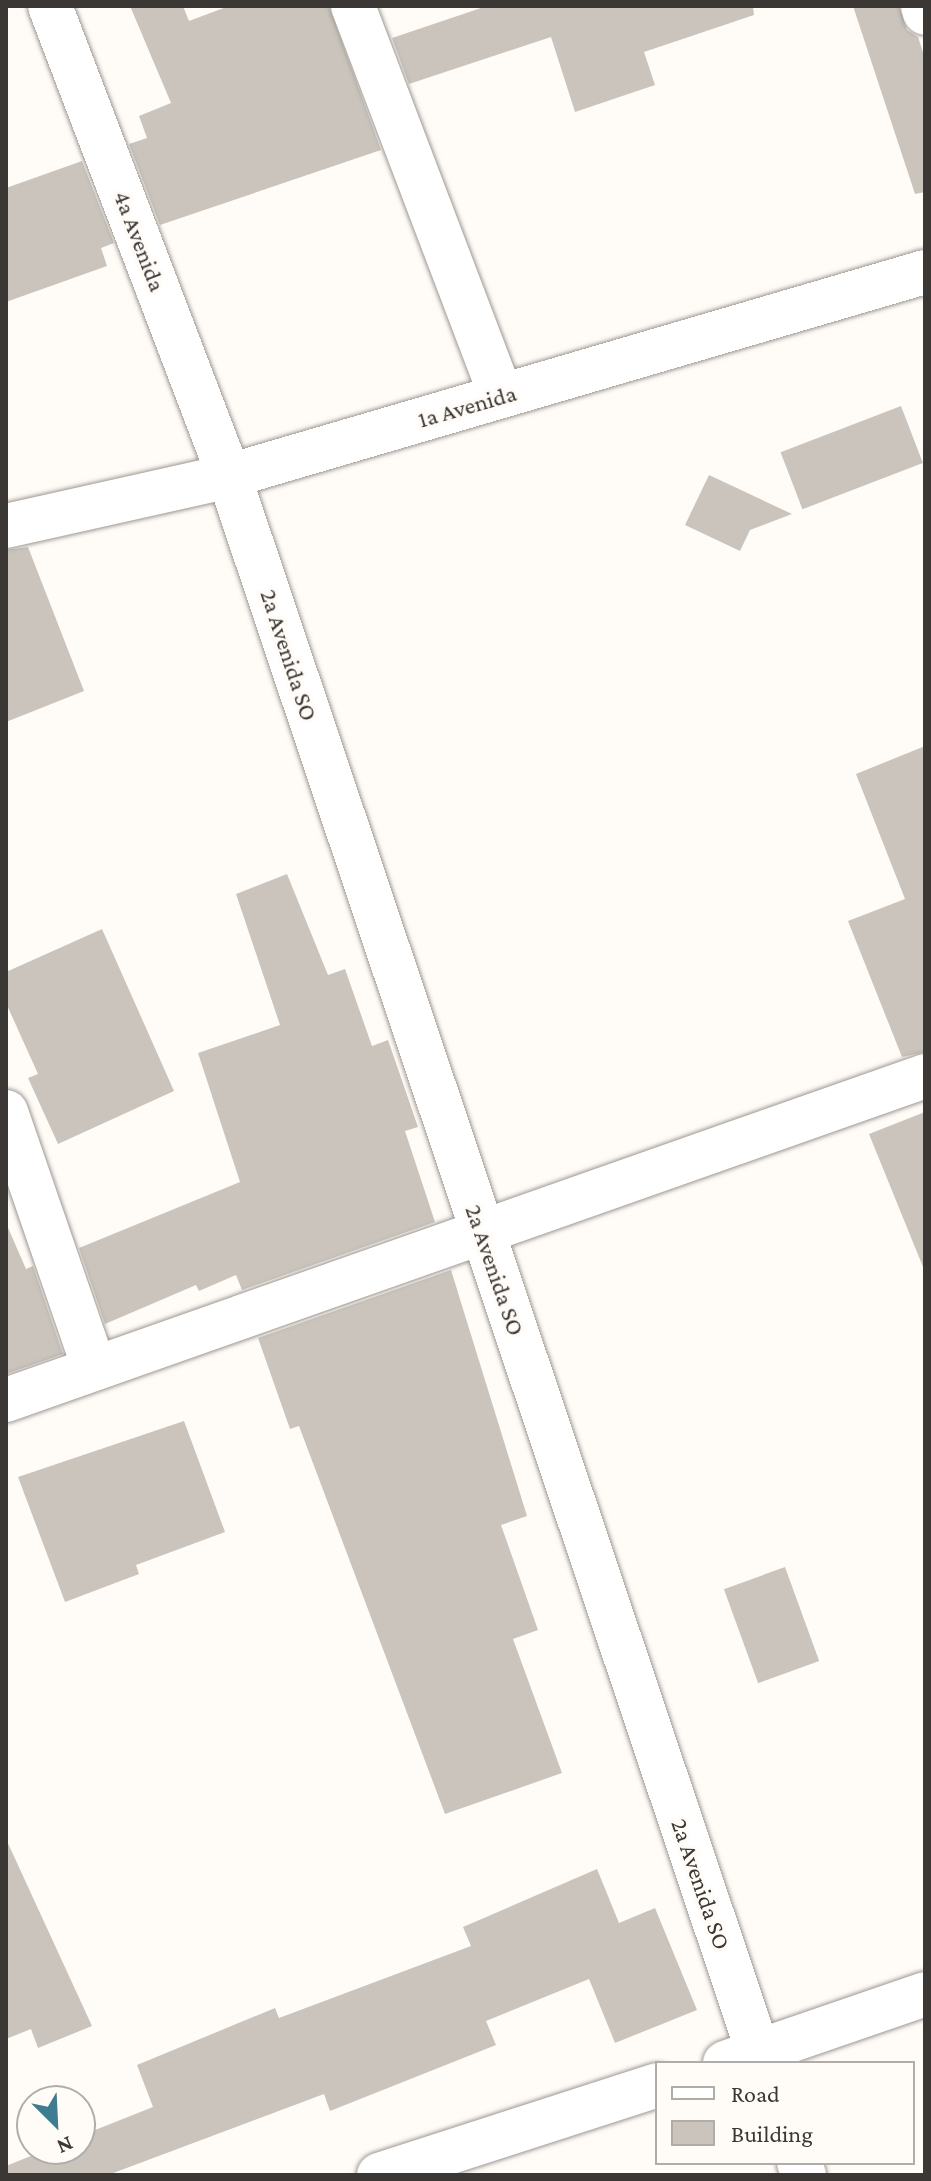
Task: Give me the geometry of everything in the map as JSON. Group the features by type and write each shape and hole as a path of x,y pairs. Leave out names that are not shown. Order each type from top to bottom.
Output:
{"street":[{"name":"4a Avenida","path":"50,6 229,476"},
{"path":"353,6 501,396"},
{"path":"923,6 925,13"},
{"name":"1a Avenida","path":"6,526 229,476 925,272"},
{"name":"2a Avenida SO","path":"229,476 482,1231 748,2060"},
{"path":"6,1400 925,1076"},
{"path":"6,1112 94,1368"},
{"path":"748,2060 925,1994"},
{"path":"379,2175 655,2086"}],"building":[{"path":"130,6 183,6 189,21 229,6 329,6 381,150 160,225 129,144 147,138 139,116 171,103"},
{"path":"487,6 753,6 754,15 644,52 655,85 575,112 551,37 409,84 392,38"},
{"path":"853,6 899,6 907,30 918,37 925,58 925,192 915,194"},
{"path":"82,161 114,243 101,248 107,266 6,302 6,188"},
{"path":"901,406 923,463 802,509 781,452"},
{"path":"709,475 792,514 750,530 740,551 685,525"},
{"path":"28,547 84,691 6,722 6,550"},
{"path":"925,746 925,1052 902,1057 848,921 905,899 856,774"},
{"path":"287,874 328,975 345,969 372,1046 388,1040 418,1127 405,1131 435,1222 242,1290 236,1275 199,1291 196,1285 105,1324 79,1248 240,1182 198,1053 280,1025 236,894"},
{"path":"102,929 174,1091 58,1144 28,1078 38,1074 6,1003 6,972"},
{"path":"925,1112 925,1267 923,1267 869,1134"},
{"path":"6,1223 26,1269 33,1266 63,1354 6,1374"},
{"path":"451,1270 527,1516 501,1525 538,1630 513,1639 562,1773 445,1814 299,1426 290,1429 258,1338"},
{"path":"184,1421 225,1532 136,1565 139,1574 65,1602 18,1477"},
{"path":"785,1567 819,1661 758,1683 724,1589"},
{"path":"6,1839 92,2026 38,2048 31,2029 6,2039"},
{"path":"597,1869 619,1923 655,1908 697,2010 615,2043 589,1979 486,2021 496,2045 330,2111 324,2094 108,2175 6,2175 6,2166 16,2162 16,2165 96,2165 96,2130 153,2107 137,2065 275,2008 279,2018 471,1946 463,1927"}]}
